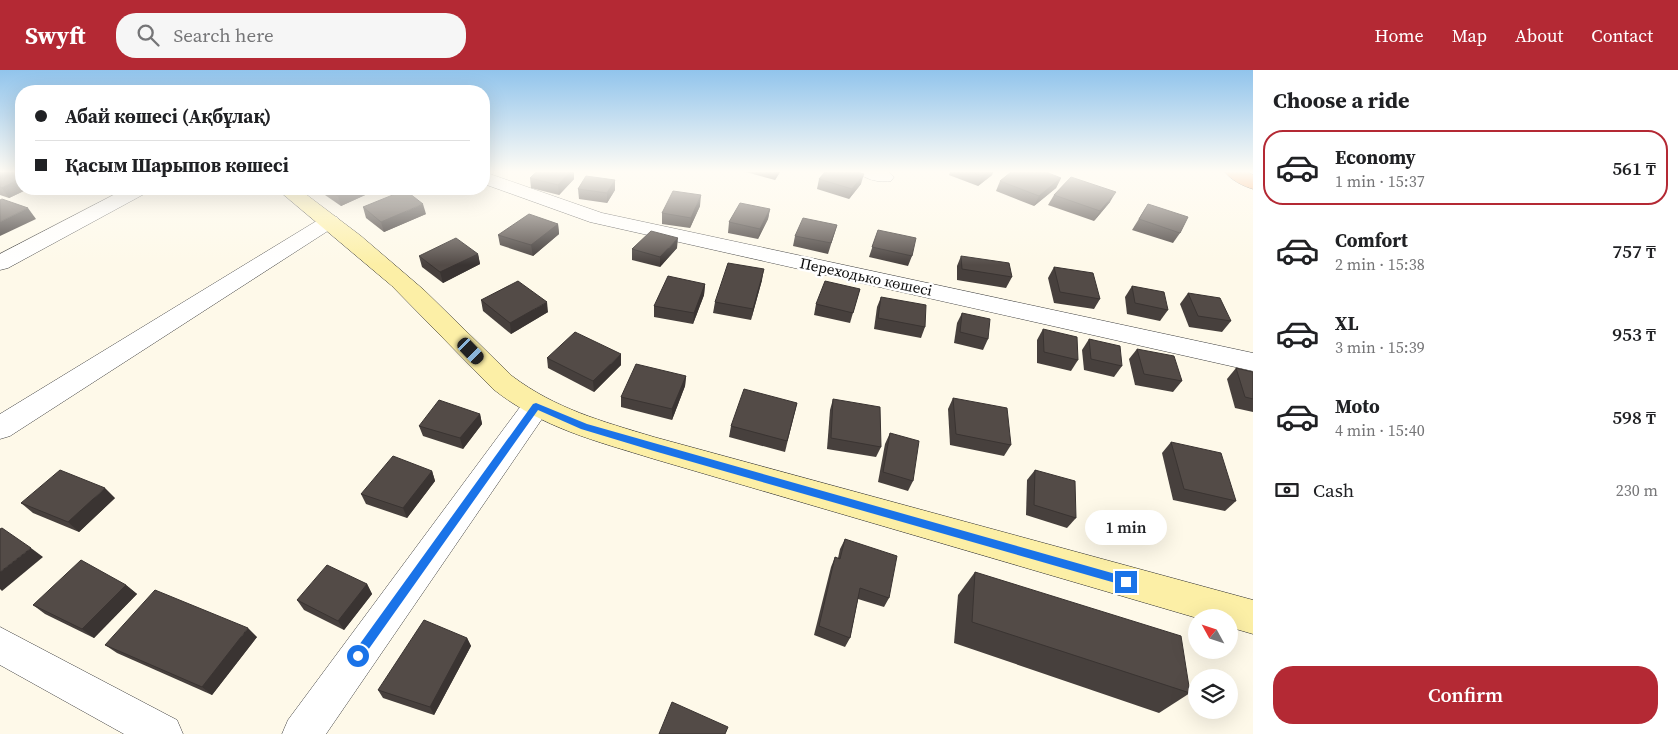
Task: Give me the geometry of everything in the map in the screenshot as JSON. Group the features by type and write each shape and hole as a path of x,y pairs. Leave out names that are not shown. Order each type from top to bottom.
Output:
{"street":[{"path":"0,262 112,203"},
{"path":"307,203 349,235 417,296 498,379 536,406 584,427 654,448 1253,617"},
{"name":"Переходько көшесі","path":"555,203 597,218 1253,362"},
{"path":"0,428 330,221"},
{"path":"302,734 536,406"},
{"path":"0,645 163,734"}],"building":[{"path":"0,203 14,203 28,208 0,222"},
{"path":"373,203 423,204 381,222 363,207"},
{"path":"667,203 698,203 691,218 662,213"},
{"path":"740,203 770,209 760,229 729,222"},
{"path":"1077,203 1107,203 1100,211"},
{"path":"1148,204 1188,217 1180,233 1139,219"},
{"path":"529,214 558,224 531,245 498,235"},
{"path":"803,218 837,225 831,243 795,236"},
{"path":"878,230 916,238 912,256 872,247"},
{"path":"651,231 678,238 660,257 632,249"},
{"path":"456,238 478,254 440,272 419,256"},
{"path":"961,256 1009,263 1012,277 962,269"},
{"path":"728,263 764,269 753,309 715,302"},
{"path":"1054,267 1093,273 1100,299 1060,292"},
{"path":"668,276 705,284 694,313 654,306"},
{"path":"518,281 547,302 510,323 481,300"},
{"path":"825,281 860,289 853,313 816,304"},
{"path":"1132,286 1164,292 1168,310 1135,303"},
{"path":"1188,293 1220,298 1231,321 1198,316"},
{"path":"881,297 926,305 925,327 878,318"},
{"path":"962,313 990,319 988,339 960,332"},
{"path":"1043,329 1077,337 1078,360 1044,352"},
{"path":"575,332 621,354 593,381 547,358"},
{"path":"1089,339 1120,346 1122,366 1091,359"},
{"path":"1137,349 1174,356 1182,381 1144,374"},
{"path":"636,364 686,376 672,409 621,397"},
{"path":"1236,368 1253,372 1253,399 1245,397"},
{"path":"744,389 797,403 787,441 731,426"},
{"path":"953,398 1007,408 1011,445 956,434"},
{"path":"833,399 880,407 881,447 831,438"},
{"path":"439,400 480,414 460,438 419,426"},
{"path":"890,433 919,441 913,481 883,472"},
{"path":"1171,442 1221,453 1236,501 1184,489"},
{"path":"393,456 432,471 403,508 361,494"},
{"path":"60,470 105,488 68,522 21,503"},
{"path":"1035,470 1075,481 1076,518 1034,505"},
{"path":"2,528 31,548 0,572 0,529"},
{"path":"845,539 897,556 889,598 860,588 850,638 819,626 835,557 840,559"},
{"path":"81,560 126,585 82,629 33,605"},
{"path":"327,565 367,584 338,621 297,600"},
{"path":"975,572 1181,636 1188,692 972,622"},
{"path":"155,590 248,628 202,687 105,645"},
{"path":"424,620 467,638 430,707 378,690"},
{"path":"672,702 728,727 725,734 659,734"}],"route":[{"path":"358,656 536,406 584,427 654,448 1126,582"}]}
